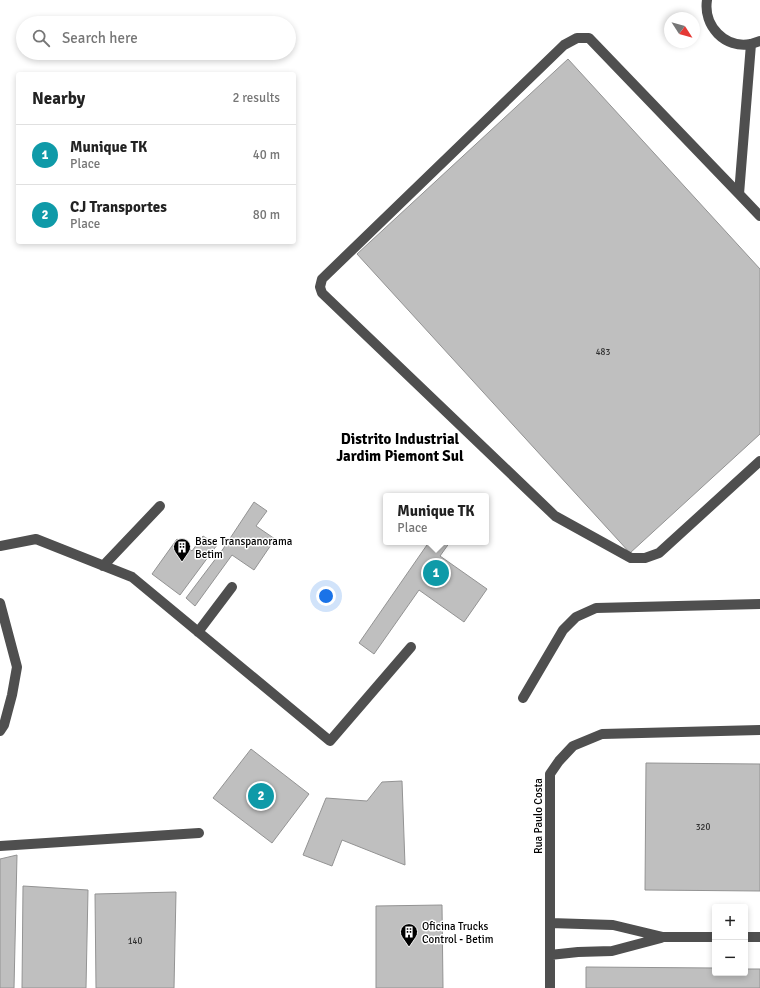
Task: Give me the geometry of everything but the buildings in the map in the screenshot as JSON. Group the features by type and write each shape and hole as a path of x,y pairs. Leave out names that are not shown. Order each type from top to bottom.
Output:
{"street":[{"path":"707,0 706,8 708,21 715,32 725,40 738,44 756,42 739,194"},
{"path":"760,216 589,38 577,38 564,45 338,263 322,279 320,287 322,293 555,516 631,558 645,558 659,553 760,461"},
{"path":"103,566 160,506"},
{"path":"0,546 36,539 132,577 330,741 411,647"},
{"path":"198,632 232,587"},
{"path":"0,603 17,667 12,695 4,725 0,731"},
{"path":"523,698 563,630 576,617 596,608 760,604"},
{"name":"Rua Paulo Costa","path":"550,988 550,774 559,761 573,746 602,734 760,730"},
{"path":"0,846 199,833"},
{"path":"550,923 613,925 663,937 712,937"},
{"path":"550,955 612,951 663,937"},
{"path":"748,937 760,937"}],"place":[{"name":"Base Transpanorama Betim","path":"182,562"},
{"name":"Munique TK","path":"436,573"},
{"name":"CJ Transportes","path":"261,796"},
{"name":"Oficina Trucks Control - Betim","path":"409,947"}],"district":[{"name":"Distrito Industrial Jardim Piemont Sul","path":"400,448"}]}
